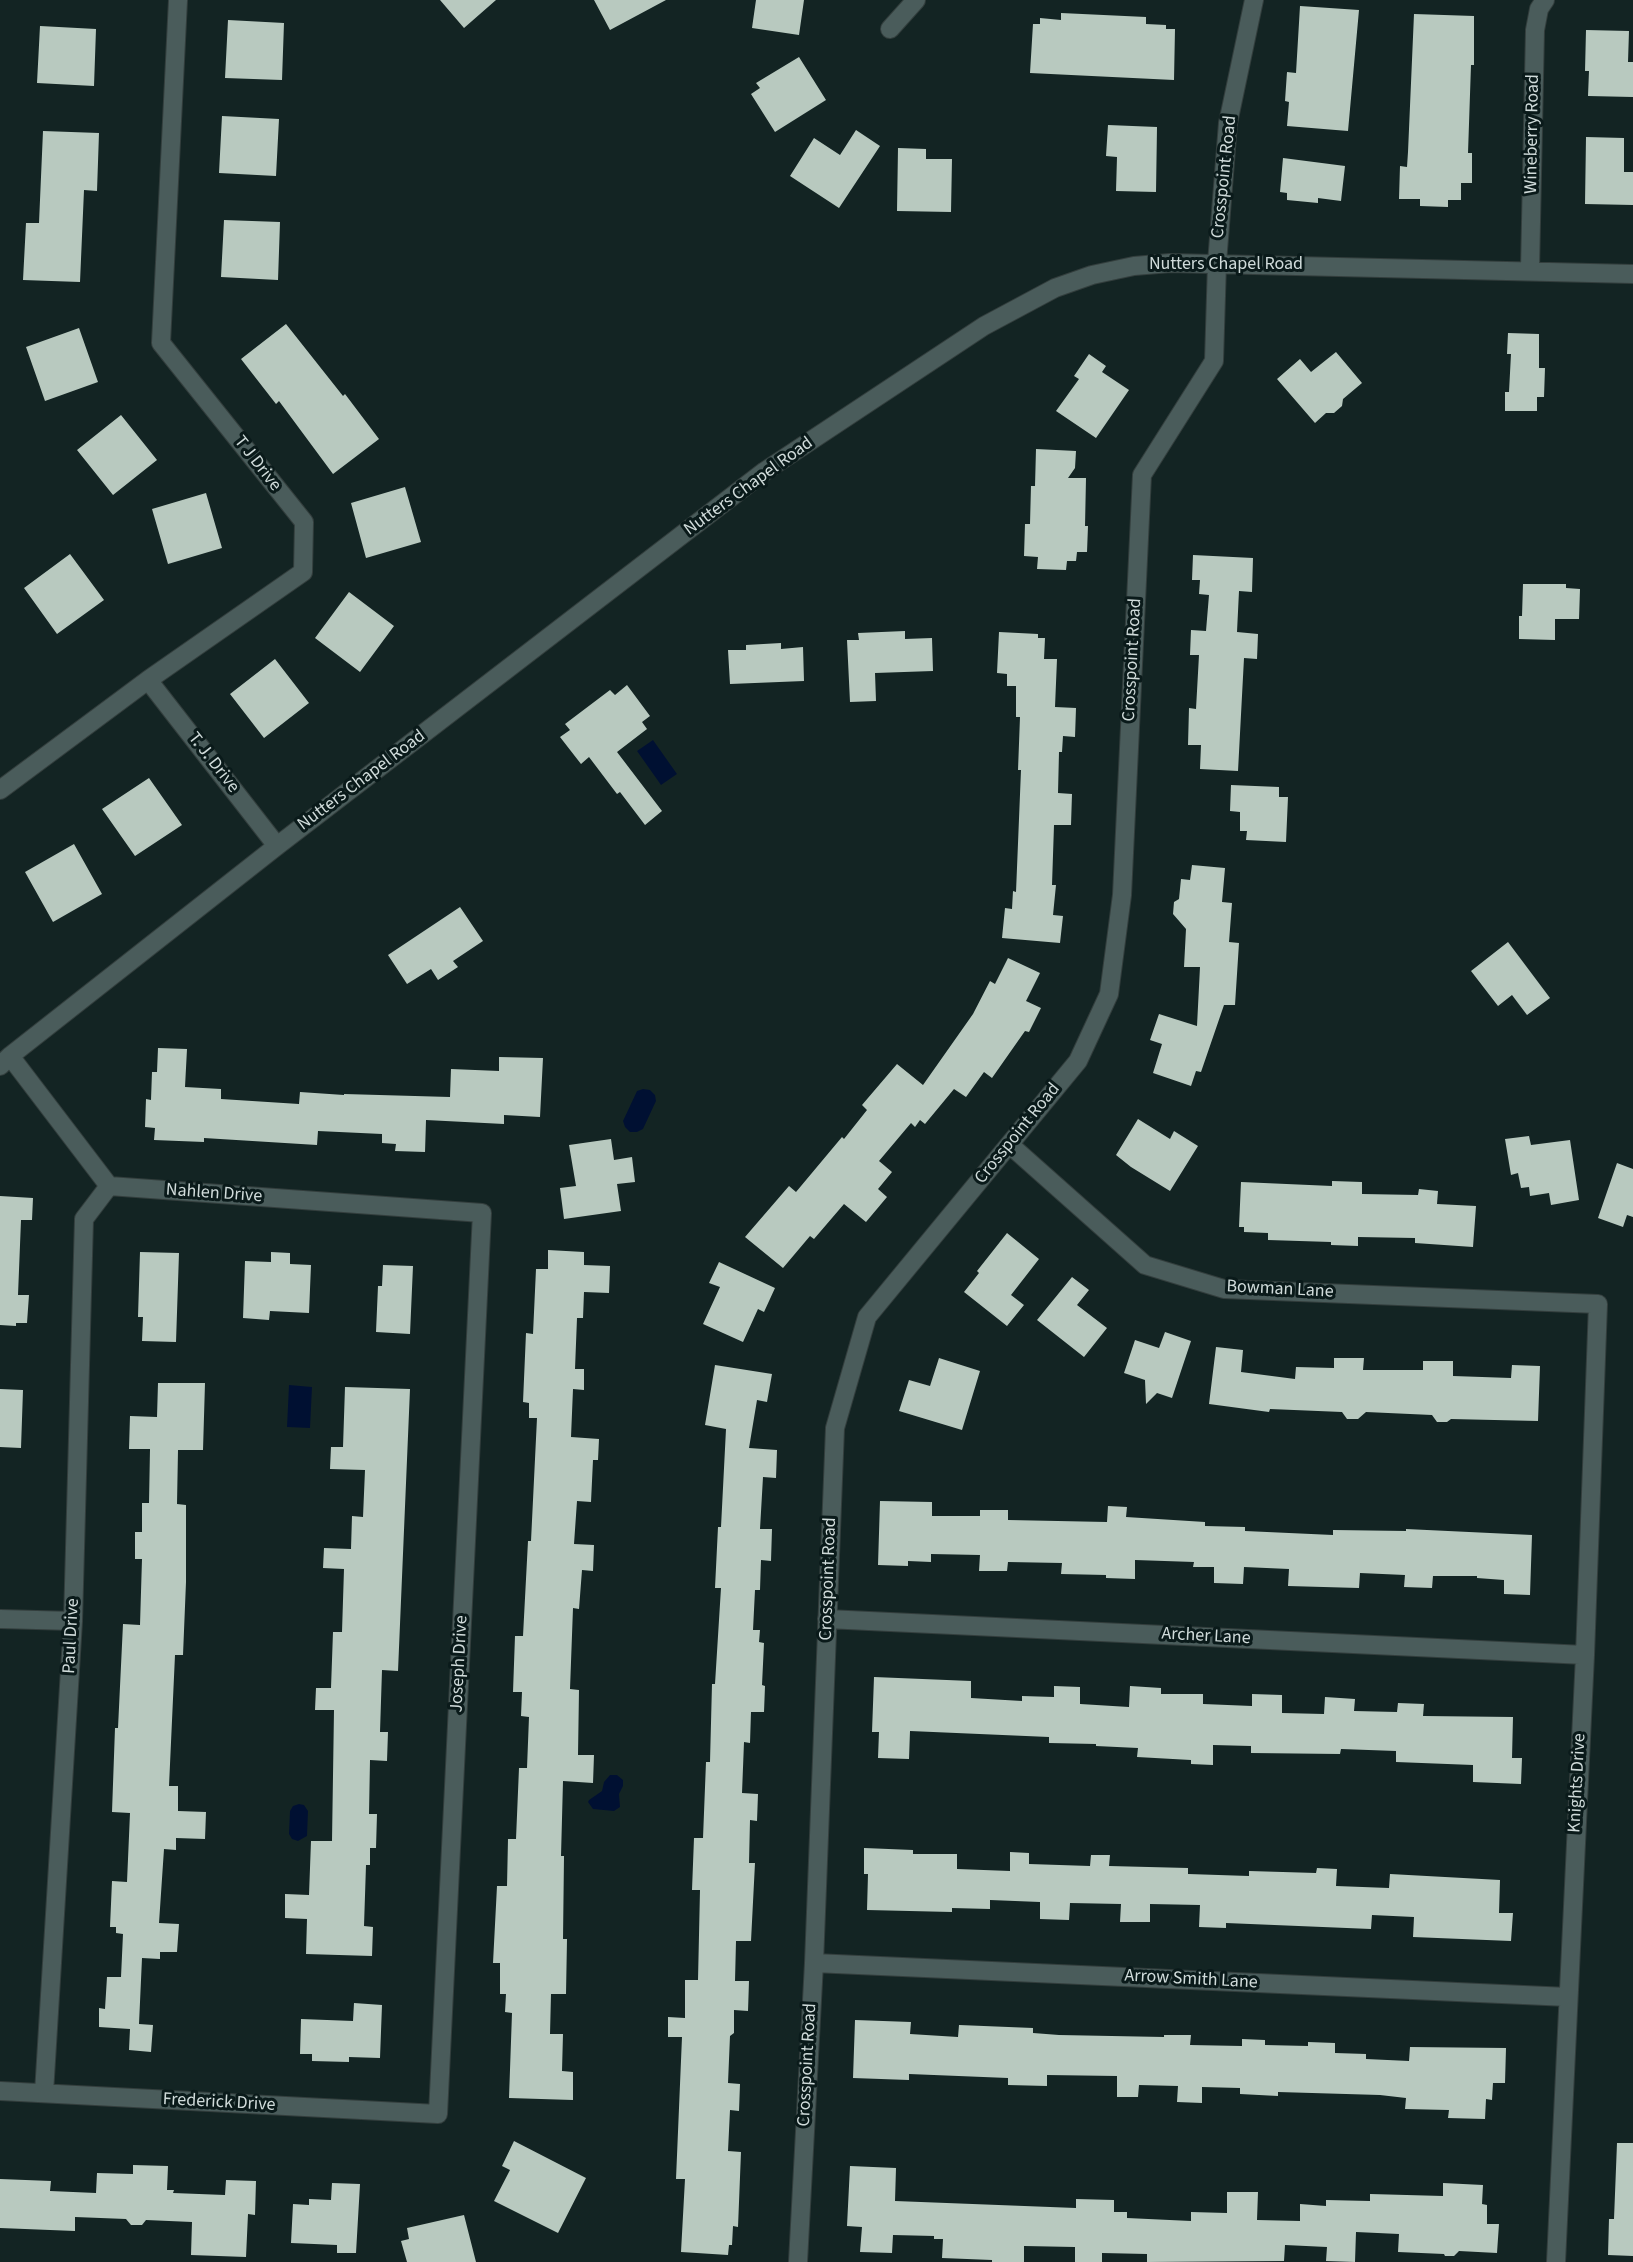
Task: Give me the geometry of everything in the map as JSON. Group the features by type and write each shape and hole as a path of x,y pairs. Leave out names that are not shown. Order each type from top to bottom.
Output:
{"street":[{"name":"T J Drive","path":"0,790 148,680 303,572 304,522 161,343 178,0"},
{"path":"890,29 916,0"},
{"name":"Crosspoint Road","path":"798,2262 814,1963 835,1428 867,1317 1078,1061 1109,994 1122,895 1142,475 1214,361 1217,262 1228,123 1254,0"},
{"name":"Wineberry Road","path":"1530,270 1535,30 1539,9 1545,0"},
{"name":"Nutters Chapel Road","path":"5,1061 278,846 765,471 984,326 1055,288 1092,274 1134,266 1217,262 1633,274"},
{"name":"T. J. Drive","path":"148,680 278,846"},
{"path":"5,1061 110,1186"},
{"name":"Bowman Lane","path":"1010,1145 1146,1265 1224,1289 1598,1304"},
{"name":"Nahlen Drive","path":"110,1186 482,1213"},
{"name":"Paul Drive","path":"44,2093 73,1621 84,1219 110,1186"},
{"name":"Joseph Drive","path":"438,2114 482,1213"},
{"name":"Knights Drive","path":"1556,2262 1598,1304"},
{"path":"0,1618 73,1621"},
{"name":"Archer Lane","path":"827,1619 1584,1655"},
{"name":"Arrow Smith Lane","path":"814,1963 1568,1997"},
{"name":"Frederick Drive","path":"0,2091 438,2114"}],"water":[{"path":"653,740 677,774 661,785 637,751"},
{"path":"650,1090 655,1095 656,1101 643,1129 630,1132 623,1121 637,1091"},
{"path":"289,1385 312,1387 310,1428 287,1427"},
{"path":"610,1775 617,1775 623,1780 619,1794 620,1807 614,1811 593,1809 589,1800 602,1791 604,1782"},
{"path":"304,1805 308,1811 307,1836 298,1841 292,1839 289,1834 290,1811 293,1806"}],"building":[{"path":"440,0 496,0 464,28"},
{"path":"594,0 666,0 610,30"},
{"path":"756,0 804,0 799,35 752,28"},
{"path":"1300,6 1359,10 1348,131 1287,126 1289,102 1285,101 1287,72 1296,73"},
{"path":"1061,13 1146,17 1146,24 1166,25 1166,29 1175,29 1174,80 1030,73 1033,24 1040,24 1040,18 1061,20"},
{"path":"1414,14 1474,16 1474,65 1471,65 1468,153 1472,153 1472,183 1461,183 1461,200 1448,200 1448,207 1420,206 1420,199 1399,199 1400,166 1407,167"},
{"path":"228,20 284,23 282,80 225,78"},
{"path":"40,26 96,29 94,86 37,83"},
{"path":"1586,30 1629,31 1628,62 1633,62 1633,97 1588,96 1589,71 1585,71"},
{"path":"799,57 826,100 775,132 751,94 760,88 756,83"},
{"path":"222,116 279,119 276,176 219,173"},
{"path":"1108,125 1157,127 1156,192 1116,191 1117,157 1106,156"},
{"path":"856,130 880,146 839,208 790,176 814,138 840,155"},
{"path":"43,131 99,133 97,191 84,190 80,282 23,280 26,223 39,223"},
{"path":"1586,137 1624,138 1624,172 1633,172 1633,205 1585,204"},
{"path":"898,148 926,149 926,159 952,159 951,212 897,211"},
{"path":"1283,158 1345,166 1341,201 1318,198 1318,203 1287,200 1287,193 1280,192"},
{"path":"224,220 280,222 278,280 221,277"},
{"path":"286,324 343,396 345,394 379,439 333,474 279,401 276,404 241,359"},
{"path":"79,328 98,382 45,401 26,347"},
{"path":"1508,333 1539,334 1539,368 1545,368 1544,397 1537,397 1537,411 1505,411 1505,392 1509,392 1511,354 1507,354"},
{"path":"1336,352 1362,383 1343,399 1342,406 1334,413 1326,413 1315,423 1277,379 1300,359 1311,372"},
{"path":"1089,354 1106,366 1102,372 1129,390 1096,438 1056,411 1079,379 1074,376"},
{"path":"121,415 157,460 113,495 77,450"},
{"path":"1036,449 1076,451 1075,468 1068,478 1086,478 1087,552 1077,552 1076,561 1067,561 1066,570 1037,569 1038,557 1024,556 1025,524 1030,524 1031,486 1035,486"},
{"path":"405,487 421,542 366,558 351,503"},
{"path":"206,493 222,548 168,564 152,509"},
{"path":"70,554 104,600 57,634 24,588"},
{"path":"1193,555 1253,558 1252,592 1239,591 1237,632 1258,634 1257,659 1244,658 1238,771 1200,769 1201,745 1188,745 1189,708 1196,709 1199,655 1190,655 1191,630 1206,631 1209,595 1199,594 1200,580 1192,580"},
{"path":"1523,584 1566,584 1566,588 1580,589 1579,619 1555,619 1555,640 1519,639"},
{"path":"349,592 394,626 360,672 315,638"},
{"path":"905,631 905,639 932,638 933,671 875,673 876,701 850,702 847,640 859,640 858,633"},
{"path":"999,632 1038,634 1038,638 1045,638 1044,659 1057,659 1055,707 1076,708 1075,737 1063,736 1062,752 1059,752 1058,793 1072,794 1071,825 1054,825 1052,885 1056,885 1053,915 1063,916 1060,943 1002,938 1005,908 1012,909 1013,891 1016,892 1021,770 1018,770 1020,717 1016,717 1016,686 1007,686 1007,674 997,673"},
{"path":"781,643 781,649 803,647 804,681 730,684 728,650 746,650 746,645"},
{"path":"275,659 309,703 264,738 230,694"},
{"path":"627,685 650,716 642,722 647,729 617,752 662,811 645,825 620,792 617,794 589,757 581,764 560,737 570,730 565,724 610,690 615,695"},
{"path":"149,778 182,825 135,856 102,809"},
{"path":"1231,785 1279,787 1279,797 1288,797 1286,842 1246,840 1247,831 1240,831 1240,812 1230,811"},
{"path":"74,844 102,894 53,922 25,872"},
{"path":"1192,865 1225,868 1222,902 1232,903 1229,942 1239,943 1235,1005 1224,1005 1201,1072 1196,1071 1191,1086 1153,1073 1162,1044 1150,1040 1159,1014 1197,1026 1200,967 1184,967 1186,929 1173,914 1174,902 1179,899 1181,879 1190,880"},
{"path":"460,907 483,941 453,961 458,967 438,980 431,969 407,984 388,955"},
{"path":"1508,942 1550,998 1527,1015 1512,995 1498,1006 1471,971"},
{"path":"1008,958 1040,973 1026,1001 1041,1008 1029,1032 1025,1031 992,1078 984,1072 966,1097 954,1089 925,1124 920,1120 915,1127 911,1123 879,1161 892,1172 878,1189 887,1197 866,1222 844,1204 814,1239 810,1236 783,1268 745,1237 789,1186 796,1192 842,1137 844,1139 867,1110 862,1105 897,1064 923,1085 973,1014 990,981 995,984"},
{"path":"158,1048 187,1049 185,1087 221,1089 221,1099 299,1104 300,1092 450,1097 451,1069 499,1071 499,1057 543,1058 540,1117 504,1115 504,1124 426,1120 425,1152 395,1151 396,1144 382,1143 382,1134 318,1131 317,1145 204,1138 204,1142 154,1140 155,1128 145,1127 146,1099 151,1100 152,1072 157,1072"},
{"path":"1138,1119 1170,1139 1174,1131 1198,1146 1170,1191 1116,1155"},
{"path":"1529,1136 1531,1145 1570,1140 1579,1200 1551,1205 1549,1193 1530,1196 1529,1187 1521,1188 1518,1173 1511,1175 1505,1139"},
{"path":"611,1139 614,1160 632,1157 635,1182 617,1184 621,1211 564,1219 560,1188 576,1186 569,1145"},
{"path":"1617,1163 1633,1169 1633,1217 1627,1215 1623,1227 1598,1218"},
{"path":"1332,1181 1362,1182 1362,1194 1418,1195 1419,1189 1438,1191 1437,1204 1476,1206 1473,1247 1415,1243 1415,1238 1358,1237 1358,1246 1331,1245 1331,1242 1268,1240 1268,1233 1244,1232 1244,1227 1239,1227 1241,1182 1332,1186"},
{"path":"0,1196 33,1198 32,1220 21,1220 18,1295 29,1295 27,1323 16,1323 16,1326 0,1325"},
{"path":"1007,1233 1039,1259 1011,1295 1024,1305 1007,1326 964,1292 979,1273 977,1271"},
{"path":"548,1250 584,1252 584,1265 610,1266 609,1293 584,1292 583,1318 577,1318 575,1369 584,1369 584,1390 573,1389 571,1437 599,1439 598,1460 593,1460 591,1502 577,1501 574,1544 594,1545 593,1571 582,1570 579,1609 573,1608 570,1689 579,1690 578,1755 594,1755 593,1783 563,1781 561,1856 564,1856 563,1939 567,1939 566,1994 551,1994 550,2034 563,2034 562,2071 573,2072 573,2100 509,2098 512,2013 505,2012 506,1994 500,1994 500,1963 493,1963 497,1886 507,1886 508,1839 516,1839 519,1768 527,1768 529,1717 521,1716 522,1692 513,1692 515,1636 523,1636 528,1541 531,1541 537,1418 529,1418 529,1403 523,1402 526,1333 533,1334 536,1269 548,1269"},
{"path":"140,1252 179,1253 176,1342 142,1341 143,1317 138,1317"},
{"path":"271,1252 290,1253 290,1264 311,1265 309,1313 270,1311 269,1320 243,1318 245,1261 271,1262"},
{"path":"719,1262 775,1288 764,1312 758,1309 743,1342 703,1324 720,1287 709,1283"},
{"path":"383,1265 413,1266 410,1334 376,1332 378,1286 382,1286"},
{"path":"1072,1277 1089,1290 1077,1305 1107,1328 1084,1357 1037,1320"},
{"path":"1165,1332 1191,1341 1172,1398 1157,1393 1146,1404 1145,1380 1124,1373 1135,1340 1159,1348"},
{"path":"1216,1347 1243,1350 1241,1372 1295,1379 1296,1367 1334,1368 1334,1358 1364,1358 1363,1370 1423,1370 1423,1361 1453,1361 1453,1376 1511,1378 1512,1365 1540,1366 1538,1421 1451,1419 1447,1422 1437,1422 1432,1415 1366,1412 1358,1419 1347,1419 1342,1412 1270,1409 1269,1412 1209,1404"},
{"path":"939,1358 980,1371 962,1430 899,1411 909,1380 930,1386"},
{"path":"715,1365 772,1374 767,1402 757,1400 749,1448 777,1450 776,1478 763,1477 760,1529 772,1529 771,1561 761,1560 760,1590 755,1590 753,1630 760,1630 759,1642 764,1643 762,1685 765,1686 764,1712 751,1712 750,1743 744,1742 742,1793 758,1794 757,1821 750,1820 749,1863 755,1863 751,1941 736,1941 735,1981 749,1981 748,2011 734,2010 734,2033 730,2036 728,2083 740,2084 739,2111 730,2110 728,2151 741,2152 738,2227 733,2226 732,2245 729,2245 728,2255 681,2252 685,2179 676,2179 682,2037 668,2037 668,2017 685,2018 685,1980 698,1980 700,1890 692,1890 694,1838 703,1838 706,1762 710,1762 712,1684 715,1684 721,1588 715,1588 726,1429 705,1425"},
{"path":"158,1383 205,1383 203,1450 178,1450 177,1504 186,1505 186,1582 183,1655 175,1655 169,1786 178,1786 178,1811 206,1812 205,1839 176,1838 176,1850 164,1849 159,1923 179,1924 177,1952 160,1952 160,1959 142,1958 139,2024 153,2025 151,2052 129,2050 130,2029 99,2027 99,2008 105,2009 107,1977 121,1977 123,1934 116,1933 116,1927 110,1927 112,1881 127,1882 130,1813 112,1812 115,1728 118,1728 123,1624 140,1625 142,1559 135,1559 135,1532 142,1532 142,1503 149,1503 150,1449 129,1449 130,1416 157,1417"},
{"path":"345,1387 410,1389 398,1671 382,1670 380,1732 388,1732 387,1761 370,1760 369,1814 377,1814 376,1848 370,1848 370,1865 366,1865 364,1926 373,1927 372,1956 306,1954 307,1919 285,1918 285,1894 309,1895 311,1841 332,1841 334,1710 315,1710 316,1688 331,1688 333,1632 342,1632 344,1569 323,1568 324,1548 351,1549 352,1516 363,1517 365,1470 330,1469 331,1447 343,1447"},
{"path":"0,1389 23,1390 21,1448 0,1447"},
{"path":"880,1501 932,1502 932,1516 980,1516 980,1510 1008,1510 1008,1520 1107,1522 1108,1506 1127,1507 1126,1517 1205,1522 1205,1526 1245,1527 1245,1531 1333,1535 1333,1530 1406,1531 1406,1529 1532,1535 1530,1595 1504,1594 1504,1580 1477,1578 1477,1576 1433,1576 1432,1588 1404,1587 1405,1575 1360,1573 1359,1588 1288,1586 1289,1569 1244,1567 1243,1584 1214,1583 1214,1567 1193,1567 1194,1562 1135,1560 1135,1579 1106,1578 1106,1575 1061,1574 1062,1563 1008,1562 1007,1571 979,1571 980,1555 931,1554 931,1562 908,1561 908,1566 878,1565"},
{"path":"874,1677 971,1681 971,1698 1022,1701 1022,1696 1054,1697 1054,1686 1080,1687 1080,1704 1129,1707 1130,1686 1161,1688 1161,1694 1203,1694 1203,1704 1252,1706 1252,1694 1282,1695 1282,1713 1324,1714 1325,1697 1355,1699 1354,1711 1397,1712 1398,1703 1424,1704 1423,1716 1513,1717 1512,1758 1522,1758 1521,1784 1473,1782 1473,1765 1396,1762 1396,1751 1341,1749 1340,1754 1251,1753 1251,1746 1213,1745 1213,1765 1191,1764 1191,1760 1137,1757 1138,1748 1049,1743 1049,1737 910,1731 909,1759 878,1758 879,1732 872,1732"},
{"path":"864,1848 913,1850 913,1854 957,1854 957,1869 1010,1871 1010,1852 1029,1853 1029,1864 1090,1866 1091,1855 1110,1855 1109,1866 1188,1868 1188,1874 1249,1876 1249,1871 1316,1873 1317,1868 1337,1869 1336,1886 1389,1888 1390,1874 1500,1880 1499,1913 1513,1913 1511,1941 1413,1937 1414,1917 1372,1915 1371,1929 1226,1923 1226,1928 1199,1927 1200,1905 1150,1904 1150,1922 1120,1922 1121,1904 1070,1903 1069,1920 1040,1919 1040,1902 990,1900 990,1909 952,1908 952,1912 867,1910 868,1874 864,1874"},
{"path":"354,2003 382,2005 380,2058 349,2057 349,2062 312,2061 312,2054 300,2054 301,2019 353,2021"},
{"path":"855,2020 911,2022 910,2034 958,2037 959,2025 1033,2028 1033,2033 1059,2035 1164,2037 1164,2035 1191,2035 1190,2045 1242,2046 1242,2039 1265,2040 1265,2045 1308,2046 1308,2042 1335,2043 1335,2053 1366,2054 1366,2059 1409,2061 1410,2047 1506,2048 1505,2083 1493,2083 1492,2100 1486,2099 1485,2119 1448,2118 1449,2110 1405,2109 1406,2098 1380,2095 1278,2092 1278,2096 1240,2094 1240,2088 1202,2087 1202,2103 1177,2102 1178,2086 1139,2085 1138,2097 1117,2097 1117,2076 1047,2075 1047,2086 1008,2085 1008,2078 909,2074 909,2080 853,2078"},
{"path":"514,2141 586,2178 558,2233 494,2201 510,2170 502,2166"},
{"path":"1617,2143 1633,2143 1633,2256 1608,2255 1609,2219 1614,2219"},
{"path":"133,2165 168,2166 167,2190 174,2190 173,2193 225,2195 226,2180 256,2181 255,2215 248,2214 246,2257 191,2255 192,2222 146,2220 142,2225 131,2225 126,2219 75,2217 75,2231 0,2228 0,2179 51,2181 50,2191 96,2193 97,2173 133,2174"},
{"path":"850,2166 896,2168 895,2201 1076,2208 1076,2199 1114,2200 1114,2212 1127,2212 1127,2218 1191,2221 1191,2212 1227,2213 1227,2192 1258,2192 1257,2220 1300,2221 1300,2204 1326,2206 1326,2200 1370,2201 1370,2194 1443,2196 1443,2183 1483,2185 1482,2204 1487,2205 1487,2224 1499,2224 1497,2253 1459,2251 1454,2256 1445,2256 1444,2254 1398,2252 1399,2234 1356,2232 1355,2262 1326,2261 1327,2247 1285,2245 1284,2261 1147,2262 1147,2254 1102,2253 1102,2262 1075,2262 1075,2247 1024,2246 1024,2262 992,2262 992,2260 942,2258 943,2239 934,2239 934,2236 893,2235 892,2253 860,2252 862,2227 847,2226"},
{"path":"332,2183 360,2184 356,2253 337,2253 337,2245 291,2243 293,2204 309,2205 309,2199 331,2200"},
{"path":"464,2215 476,2262 407,2262 401,2241 409,2239 407,2228"}]}
